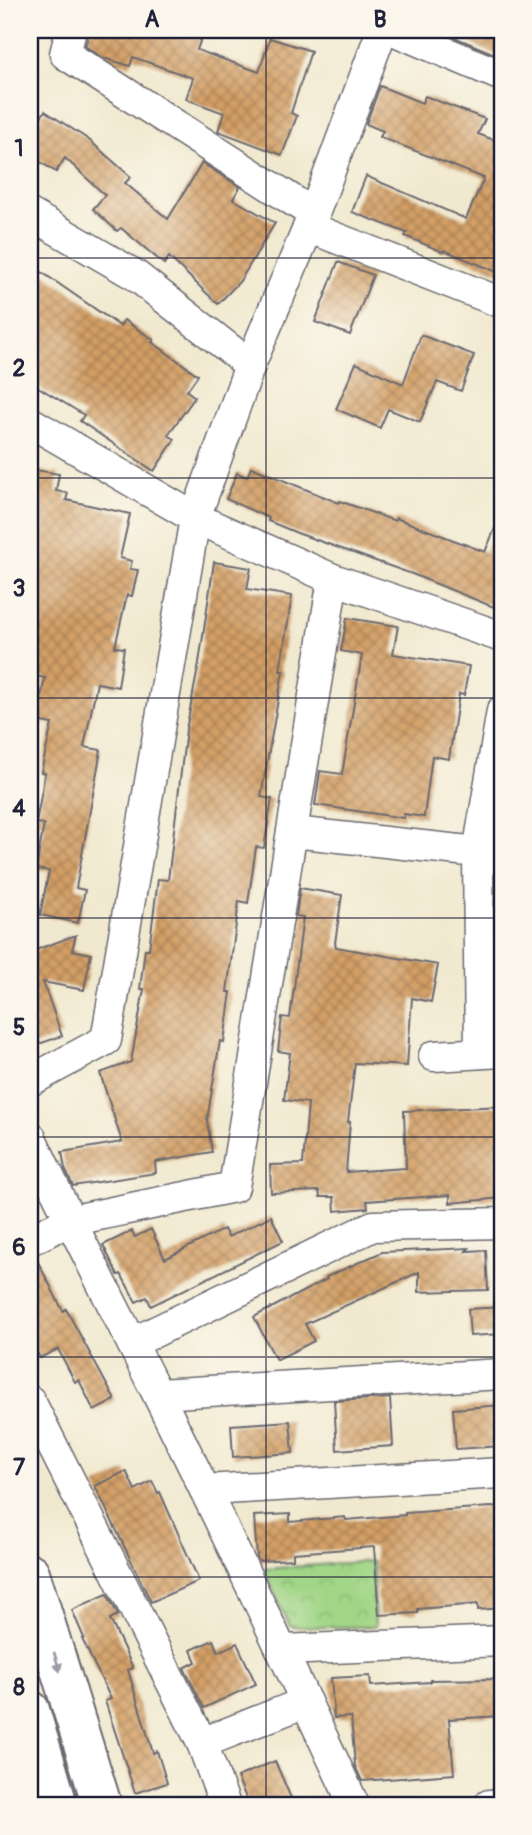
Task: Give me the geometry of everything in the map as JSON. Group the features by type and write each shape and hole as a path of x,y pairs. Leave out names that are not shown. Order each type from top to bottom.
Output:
{"street":[{"path":"71,30 65,54 311,221 502,303"},
{"path":"30,1081 106,1040 195,518 250,365 311,221 382,30"},
{"path":"393,30 502,76"},
{"path":"30,214 135,275 250,365"},
{"path":"30,422 195,518 333,579 502,637"},
{"path":"30,1240 69,1221 234,1187 333,579"},
{"path":"434,1056 491,1053 490,856 502,711"},
{"path":"293,832 490,856"},
{"path":"30,1136 69,1221 158,1394 283,1650 354,1805"},
{"path":"132,1343 373,1226 502,1223"},
{"path":"158,1394 502,1374"},
{"path":"30,1401 202,1744 225,1805"},
{"path":"205,1490 502,1473"},
{"path":"30,1573 102,1805"},
{"path":"283,1650 502,1642"},
{"path":"202,1744 306,1702"},
{"path":"30,1710 58,1805"},
{"path":"489,1805 502,1805"}],"green space":[{"path":"373,1561 375,1627 289,1625 264,1569"}],"building":[{"path":"90,30 204,30 197,50 259,72 270,38 311,51 291,113 297,116 282,155 218,131 224,113 186,99 193,78 133,57 130,66 101,57 85,46"},
{"path":"437,30 502,30 502,57"},
{"path":"380,86 422,103 425,96 485,119 478,134 499,142 502,134 502,274 444,250 443,252 405,236 407,233 352,212 366,176 466,219 484,178 380,137 383,131 366,124"},
{"path":"45,111 89,140 131,177 125,183 168,219 202,163 240,187 233,199 275,223 240,281 218,304 169,257 164,264 121,228 117,231 93,209 105,195 65,158 56,172 30,155 30,134"},
{"path":"338,262 373,275 350,335 315,322"},
{"path":"30,264 120,326 124,320 198,375 187,391 195,397 168,435 175,439 154,471 80,421 84,415 30,382"},
{"path":"421,335 474,355 461,391 437,382 420,422 388,409 380,428 336,409 356,363 403,384"},
{"path":"251,467 339,503 340,501 395,521 396,518 485,552 502,512 502,593 496,608 412,574 297,533 226,499 237,473 247,477"},
{"path":"30,469 59,474 56,491 68,493 66,500 130,514 120,558 132,561 130,569 138,570 132,596 127,595 115,647 124,648 118,687 97,683 84,747 101,750 76,888 85,890 78,923 40,915 49,871 36,869 44,824 36,823 45,773 41,772 52,724 36,721 45,678 30,675 30,536 37,505 30,504"},
{"path":"214,562 251,568 247,589 292,596 280,671 283,671 261,797 272,799 264,848 256,847 248,903 239,901 227,992 231,992 224,1042 220,1041 207,1120 212,1152 155,1162 156,1173 73,1186 65,1169 62,1152 122,1142 100,1073 131,1062 144,989 140,989 145,949 149,949 158,879 168,880 186,730"},
{"path":"347,618 398,626 393,654 469,666 464,695 459,694 449,759 432,756 424,817 404,814 404,818 315,805 320,771 342,774 362,655 341,651"},
{"path":"300,888 342,895 336,947 438,965 431,1002 412,998 407,1066 355,1063 348,1122 346,1172 406,1168 404,1111 502,1106 502,1198 450,1203 450,1195 367,1201 368,1208 335,1211 334,1197 320,1197 319,1191 271,1193 270,1165 303,1164 308,1103 284,1100 290,1053 278,1051 282,1017 290,1018 303,917 296,916"},
{"path":"76,935 72,950 91,954 84,990 43,982 62,1036 30,1047 30,952"},
{"path":"271,1216 283,1241 151,1306 147,1297 136,1302 103,1245 132,1231 135,1237 151,1229 165,1259 224,1229 228,1237"},
{"path":"469,1248 466,1251 486,1250 488,1290 419,1292 419,1272 305,1324 314,1341 276,1360 254,1317 327,1279 326,1277 382,1252"},
{"path":"35,1256 63,1311 66,1309 115,1400 94,1411 79,1380 75,1382 58,1349 40,1358 30,1339 30,1257"},
{"path":"502,1307 502,1334 470,1336 468,1309"},
{"path":"390,1398 393,1446 337,1450 334,1401"},
{"path":"501,1405 502,1446 456,1449 453,1409"},
{"path":"290,1421 293,1453 233,1457 231,1425"},
{"path":"126,1471 135,1490 152,1481 158,1493 160,1492 199,1581 151,1602 95,1486"},
{"path":"502,1508 502,1608 478,1610 478,1604 418,1609 418,1613 379,1615 374,1547 293,1553 293,1559 259,1561 257,1557 254,1516 290,1514 290,1522 345,1517 346,1520"},
{"path":"107,1594 118,1615 110,1619 133,1668 128,1670 153,1753 157,1751 167,1783 135,1793 105,1701 111,1699 82,1639 84,1638 72,1610"},
{"path":"213,1640 218,1652 237,1643 256,1684 204,1708 184,1668 196,1662 191,1650"},
{"path":"370,1676 371,1686 430,1680 502,1679 502,1716 449,1719 454,1774 362,1781 355,1766 351,1717 334,1718 331,1678"},
{"path":"275,1761 294,1805 249,1805 237,1777"}]}
